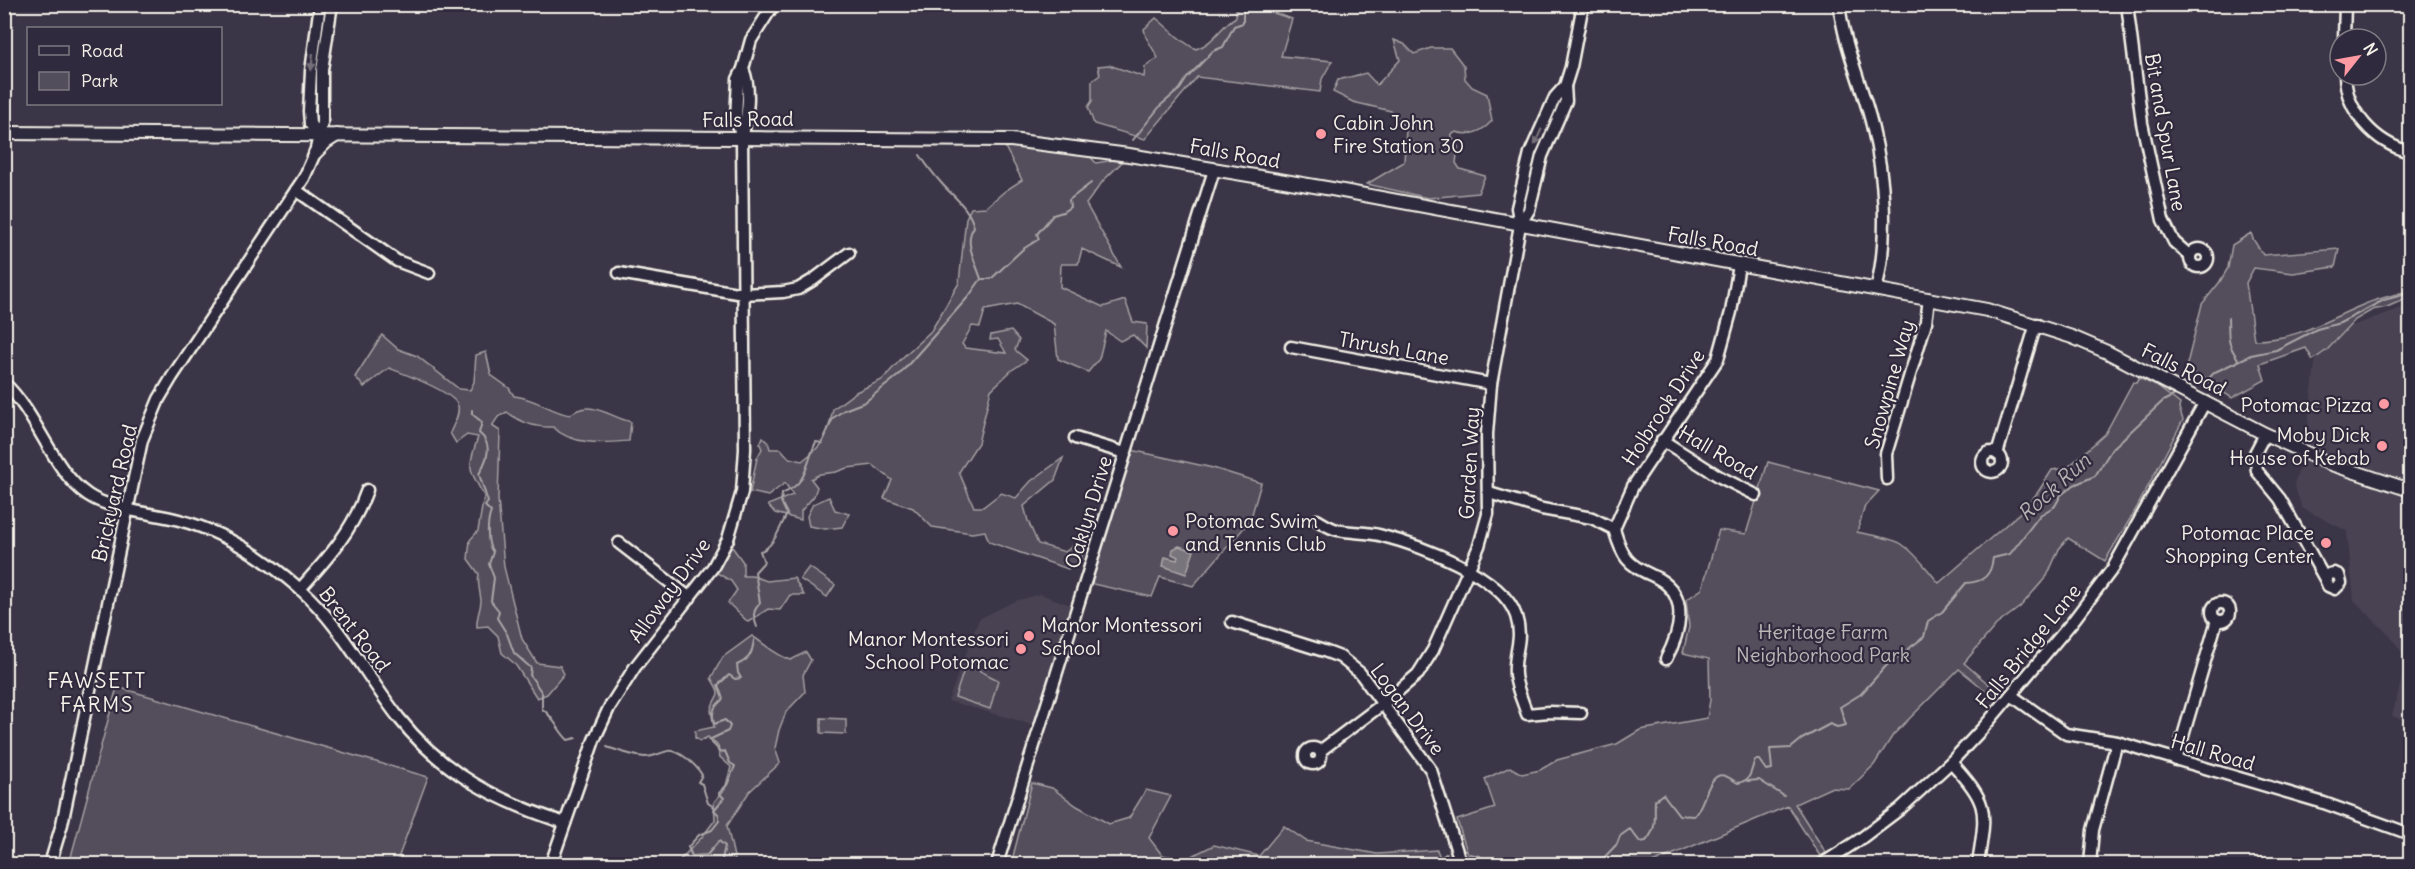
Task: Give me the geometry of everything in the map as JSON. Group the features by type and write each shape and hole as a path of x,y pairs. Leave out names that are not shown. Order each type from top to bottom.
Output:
{"main road":[{"name":"Falls Road","path":"4,133 1011,140 1108,152 1332,189 1987,310 2036,324 2107,352 2265,434 2328,463 2410,490"},
{"path":"315,153 326,142 338,135"}],"street":[{"name":"Brickyard Road","path":"318,134 309,124 309,111 311,70 320,4"},
{"name":"Brickyard Road","path":"50,864 62,824 142,440 159,399 172,376 296,190 315,153 321,123 322,70 332,4"},
{"name":"Alloway Drive","path":"551,864 594,740 609,708 635,667 713,567 728,538 742,492 745,448 742,139 736,119 738,79 751,40 774,4"},
{"name":"Garden Way","path":"1320,751 1408,684 1425,663 1484,530 1489,493 1487,434 1491,384 1520,225 1517,208 1530,153 1556,97 1564,86 1571,67 1583,4"},
{"path":"1839,4 1849,53 1872,124 1881,174 1883,233 1880,275 1876,290"},
{"name":"Bit and Spur Lane","path":"2127,4 2142,123 2163,220 2174,242 2190,256"},
{"path":"2344,27 2345,4"},
{"path":"2347,87 2350,100 2363,123 2384,142 2410,152"},
{"name":"Oaklyn Drive","path":"998,864 1214,170"},
{"path":"296,190 397,261 429,273"},
{"path":"619,273 743,294 783,292 798,289 849,253"},
{"name":"Holbrook Drive","path":"1614,529 1633,486 1718,359 1731,312 1739,265"},
{"name":"Snowpine Way","path":"1887,479 1886,454 1926,322 1929,299"},
{"path":"1997,454 2036,324"},
{"name":"Thrush Lane","path":"1291,347 1491,384"},
{"name":"Brent Road","path":"4,383 24,405 66,472 89,496 105,504 181,520 220,535 263,560 300,589 332,624 399,719 438,758 462,777 495,797 565,823"},
{"name":"Falls Bridge Lane","path":"1822,864 1900,809 1952,762 2073,621 2113,568 2205,402"},
{"path":"2265,434 2255,453 2257,471 2280,499 2325,579"},
{"path":"1075,438 1125,453"},
{"name":"Hall Road","path":"1662,440 1720,477 1756,495"},
{"path":"300,589 343,540 359,513 367,490"},
{"path":"1489,493 1542,509 1592,518 1614,529 1618,544 1627,560 1665,583 1677,601 1680,611 1677,639 1666,658"},
{"path":"1317,520 1336,530 1375,534 1411,543 1494,585 1508,600 1516,615 1521,637 1515,659 1515,676 1527,714 1581,713"},
{"path":"619,543 690,598"},
{"path":"2176,760 2217,620"},
{"name":"Logan Drive","path":"1232,622 1340,657 1360,673 1431,770 1461,864"},
{"name":"Hall Road","path":"2011,695 2066,734 2116,742 2324,803 2410,834"},
{"path":"2090,864 2093,830 2116,742"},
{"path":"1952,762 1976,789 1981,800 1984,824 1978,864"}],"shaded area":[{"path":"2410,305 2410,722 2392,716 2407,659 2390,636 2354,600 2347,531 2302,508 2294,484 2305,452 2318,338"},
{"path":"1179,546 1194,551 1186,574 1163,566 1165,557 1177,560 1178,557 1172,554 1173,549"},
{"path":"1040,594 1073,606 1035,725 948,701 979,619 1015,601"}],"green space":[{"path":"1236,5 1269,5 1274,13 1292,19 1281,56 1332,61 1322,79 1320,92 1197,77 1145,139 1094,124 1088,107 1092,101 1092,81 1100,75 1098,66 1109,65 1144,77 1145,67 1158,58 1144,29 1156,18 1180,39 1196,49 1213,39 1236,17"},
{"path":"1394,40 1404,44 1414,54 1431,48 1450,48 1464,66 1465,79 1472,87 1487,94 1492,121 1476,132 1467,134 1456,132 1451,135 1458,147 1456,163 1460,169 1485,176 1478,193 1428,198 1367,184 1404,162 1406,129 1391,111 1353,102 1333,92 1338,80 1366,73 1377,85 1400,60"},
{"path":"1004,145 1085,151 1096,163 1126,158 1103,181 1086,204 1121,267 1082,249 1078,264 1061,264 1060,287 1103,307 1125,300 1133,322 1147,324 1146,348 1133,335 1120,341 1106,331 1099,359 1088,372 1058,359 1054,324 1017,304 985,310 980,327 972,326 962,344 965,348 1006,353 998,339 990,340 991,335 1011,331 1019,340 1015,350 1027,360 1012,370 991,390 978,443 959,472 974,507 983,507 1001,493 1016,498 1031,481 1063,458 1055,480 1024,506 1038,544 1065,552 1089,533 1081,560 1068,569 989,542 985,531 972,533 932,527 913,508 884,498 892,480 873,465 820,474 811,479 817,487 814,496 801,511 801,520 775,513 768,505 793,495 785,483 768,496 750,492 763,437 770,449 781,449 789,458 802,461 824,439 833,409 856,392 882,380 931,331 959,283 966,218 971,208 986,207 1022,180"},
{"path":"2251,233 2263,255 2339,249 2335,267 2293,273 2254,268 2246,283 2254,340 2285,337 2298,333 2365,304 2410,290 2410,297 2387,307 2372,310 2355,320 2327,350 2313,360 2306,348 2260,364 2265,380 2232,398 2186,368 2202,304 2228,268 2232,245"},
{"path":"382,335 398,349 417,356 459,389 470,390 474,382 476,355 486,352 491,375 509,388 514,396 529,399 570,415 577,410 592,408 631,422 629,441 609,442 579,440 553,427 534,426 523,422 507,412 498,417 492,426 500,431 498,499 504,567 522,639 537,663 560,666 564,674 547,694 537,698 515,664 502,653 498,636 488,626 477,627 481,600 479,574 468,559 470,540 478,531 484,496 471,468 478,437 467,435 456,443 450,433 458,413 455,401 438,389 416,379 389,368 364,387 355,377"},
{"name":"Heritage Farm Neighborhood Park","path":"2139,378 2158,387 2180,404 2183,420 2136,509 2105,561 2068,538 2059,549 2047,576 2020,607 1996,625 1964,663 1999,693 1995,698 1959,669 1893,735 1874,765 1849,789 1830,788 1795,804 1826,853 1820,856 1788,806 1650,864 1471,864 1457,820 1495,808 1485,779 1510,767 1522,774 1540,770 1557,760 1617,744 1640,730 1707,718 1710,700 1709,659 1683,653 1689,627 1686,600 1702,589 1719,530 1746,534 1768,462 1879,491 1865,506 1857,532 1899,543 1913,553 1939,583 2023,510 2052,470 2067,468 2105,434 2133,382 2136,383"},
{"name":"Potomac Swim and Tennis Club","path":"1131,450 1213,468 1261,483 1250,521 1193,586 1160,577 1152,597 1088,583"},
{"path":"829,497 835,510 849,514 842,527 825,529 809,526 807,516 813,504"},
{"path":"730,544 743,562 743,576 752,576 767,581 794,578 804,595 790,595 780,610 768,609 748,622 728,603 737,590 731,581 717,573"},
{"path":"809,567 835,585 827,597 800,579"},
{"path":"752,636 775,653 791,660 806,652 811,660 803,675 805,692 786,712 779,730 775,748 780,763 749,792 727,826 735,861 739,864 679,864 678,862 715,820 714,802 725,789 731,767 720,757 718,746 708,737 700,741 695,738 695,731 714,727 711,710 718,692 711,678 723,657"},
{"path":"967,661 975,662 980,671 998,680 990,709 955,697"},
{"path":"117,687 428,777 396,864 69,864"},
{"path":"821,718 846,719 846,734 821,733"},
{"path":"1032,783 1052,788 1077,806 1109,824 1129,818 1146,790 1171,796 1149,838 1162,855 1186,859 1214,845 1259,856 1284,826 1306,841 1377,854 1437,850 1443,864 1011,864"}],"waterway":[{"path":"1133,140 1161,105 1180,89 1187,78 1213,51 1223,47 1234,26 1243,23 1243,4"},
{"path":"757,627 754,614 760,603 755,572 764,562 760,551 773,541 787,514 781,502 782,494 802,478 816,442 822,443 833,418 844,410 865,402 899,375 969,296 981,279 970,246 974,227 972,221 962,204 937,178 920,155"},
{"path":"982,279 991,279 1023,249 1039,239 1037,234 1053,215 1070,207 1069,200 1091,183"},
{"name":"Rock Run","path":"2187,386 2196,376 2208,379 2215,372 2251,355 2276,350 2317,329 2340,323 2384,300 2410,293"},
{"path":"2228,318 2229,339 2238,359 2236,363"},
{"name":"Rock Run","path":"1598,864 1617,844 1620,836 1630,829 1640,842 1646,841 1654,826 1655,800 1663,794 1679,815 1694,816 1715,778 1725,776 1738,783 1743,782 1750,775 1755,760 1759,760 1766,770 1772,769 1770,749 1791,748 1802,739 1830,724 1837,727 1846,725 1840,707 1861,694 1887,665 1924,637 1928,621 1942,612 1966,583 1985,577 1993,558 2010,554 2040,515 2055,506 2061,495 2074,485 2095,476 2112,449 2163,401 2175,395"},
{"path":"472,410 472,414 482,422 479,433 485,439 488,448 479,474 488,502 485,506 491,512 488,533 489,544 493,552 489,564 494,578 491,601 499,611 497,618 507,634 514,653 531,668 530,675 542,693 542,709 568,740 576,738"},
{"path":"724,864 722,859 725,846 719,841 707,855 692,856 688,847 699,835 712,830 719,821 719,815 714,810 724,798 719,793 727,785 735,766 730,763 725,751 719,753 709,740 728,731 730,726 725,720 714,724 714,710 723,699 718,685 729,675 735,679 741,678 737,665 750,655 754,640"},
{"path":"607,747 645,757 668,751 677,752 692,763 702,775 698,782 702,784 708,803 715,808"},
{"path":"1747,781 1759,780 1784,796"},
{"name":"Rock Run","path":"1432,864 1447,853"},
{"name":"Rock Run","path":"1470,854 1480,856 1486,864"}],"place":[{"name":"Cabin John Fire Station 30","path":"1321,134"},
{"name":"Potomac Pizza","path":"2384,404"},
{"name":"Moby Dick House of Kebab","path":"2382,446"},
{"name":"Potomac Swim and Tennis Club","path":"1173,531"},
{"name":"Potomac Place Shopping Center","path":"2326,543"},
{"name":"Manor Montessori School","path":"1029,636"},
{"name":"Manor Montessori School Potomac","path":"1021,649"}],"district":[{"name":"FAWSETT FARMS","path":"97,692"}]}
